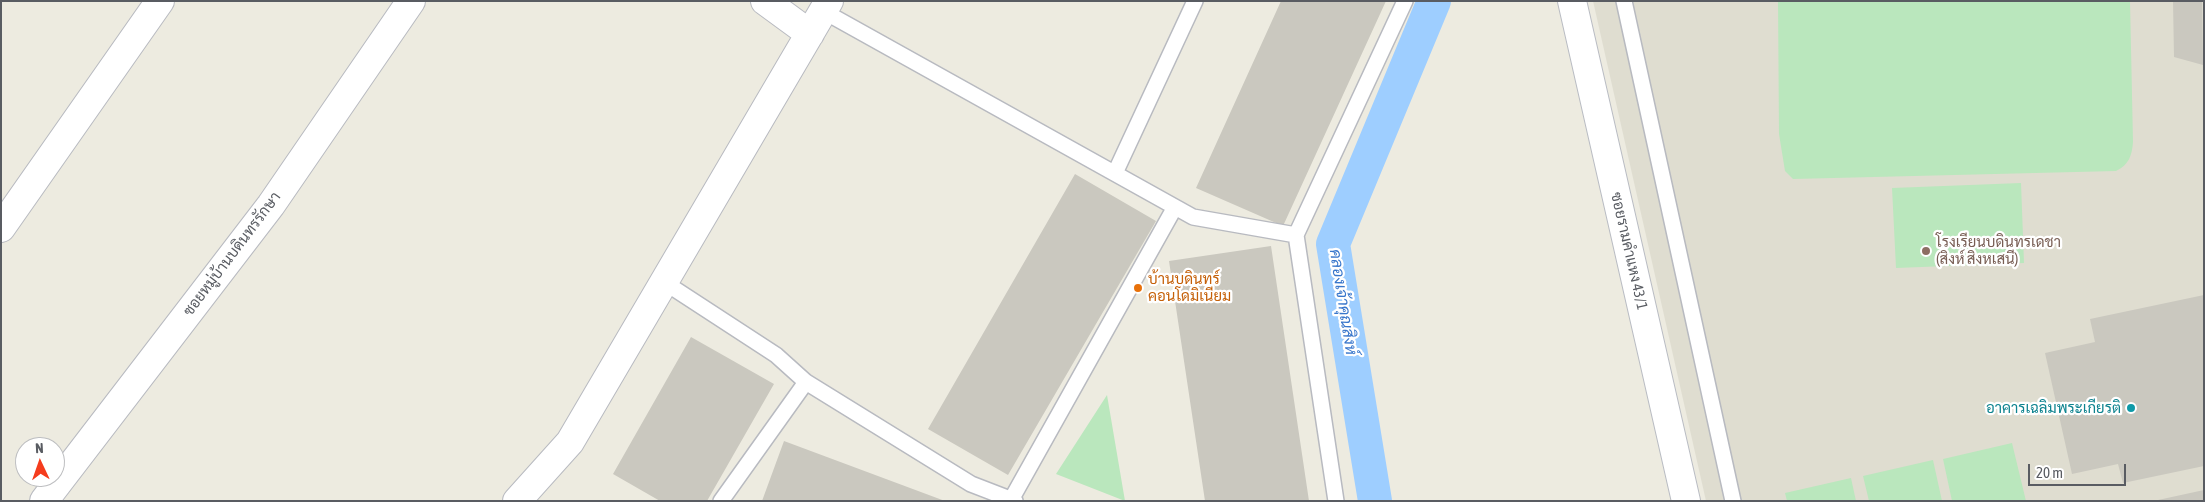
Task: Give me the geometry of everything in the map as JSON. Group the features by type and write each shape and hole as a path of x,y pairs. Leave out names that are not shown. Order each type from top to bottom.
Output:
{"street":[{"path":"1,228 160,1"},
{"name":"ซอยหมู่บ้านบดินทรรักษา","path":"44,501 271,205 411,1"},
{"path":"765,1 810,34"},
{"name":"ซอยรามคำแหง 43/1","path":"1572,1 1686,501"},
{"path":"517,501 570,442 826,6"}],"lane":[{"path":"1115,173 1195,1"},
{"path":"1336,501 1296,235 1405,1"},
{"path":"1624,1 1733,501"},
{"path":"826,6 1193,216 1296,235"},
{"path":"664,282 776,355 806,382 971,484 1013,500 1175,207"},
{"path":"721,501 806,382"}],"shaded area":[{"name":"โรงเรียนบดินทรเดชา (สิงห์ สิงหเสนี)","path":"1593,1 2204,1 2204,501 1706,501"}],"green space":[{"path":"1778,1 2130,1 2133,142 2129,159 2124,166 2116,171 1793,179 1785,171 1779,134"},
{"path":"2021,183 2024,263 1896,268 1892,188"},
{"path":"1107,395 1125,501 1056,474"},
{"path":"2012,443 2026,501 1952,501 1943,459"},
{"path":"1933,460 1942,501 1869,501 1863,476"},
{"path":"1851,478 1856,501 1787,501 1785,493"}],"building":[{"path":"1281,1 1386,1 1283,226 1196,188"},
{"path":"2173,1 2202,1 2203,65 2174,57"},
{"path":"1075,174 1156,221 1008,475 928,429"},
{"path":"1271,246 1309,501 1205,501 1169,261"},
{"name":"อาคารเฉลิมพระเกียรติ","path":"2204,295 2204,466 2123,483 2118,464 2072,474 2045,353 2095,342 2090,319"},
{"path":"691,337 774,384 707,501 660,501 613,474"},
{"path":"784,441 945,501 762,501"},
{"path":"2204,490 2204,501 2158,501 2158,500"}],"waterway":[{"name":"คลองเจ้าคุณสิงห์","path":"1375,501 1333,244 1434,1"}],"place":[{"name":"โรงเรียนบดินทรเดชา (สิงห์ สิงหเสนี)","path":"1926,251"},
{"name":"บ้านบดินทร์ คอนโดมิเนียม","path":"1138,288"},
{"name":"อาคารเฉลิมพระเกียรติ","path":"2131,408"}]}
